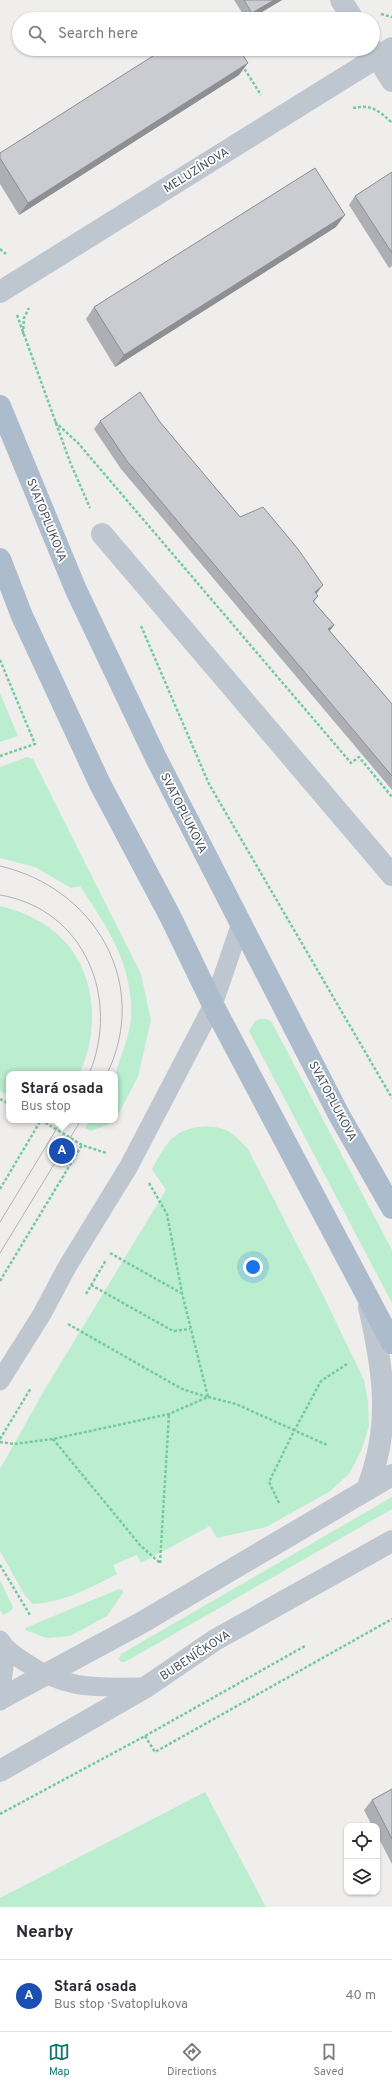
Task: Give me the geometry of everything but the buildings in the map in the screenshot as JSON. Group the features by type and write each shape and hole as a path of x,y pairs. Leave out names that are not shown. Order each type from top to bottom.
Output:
{"main road":[{"name":"SVATOPLUKOVA","path":"0,406 76,590 155,756 339,1114 392,1208"},
{"path":"0,559 22,616 100,784 170,916 213,1005 392,1343"}],"street":[{"path":"342,0 349,12"},
{"path":"380,52 392,81"},
{"name":"MELUZÍNOVA","path":"4,289 374,56"},
{"path":"102,534 392,875"},
{"path":"367,1489 380,1461 386,1432 385,1379 368,1300"},
{"path":"0,1699 43,1674 141,1623 392,1475"},
{"name":"BUBENÍČKOVA","path":"0,1770 146,1687 215,1640 389,1545"}],"lane":[{"path":"0,1381 42,1314 67,1267 129,1166 213,1005 241,923"},
{"path":"3,1645 43,1674 58,1681 84,1687 146,1687"},
{"path":"0,1699 3,1645"}],"path":[{"path":"240,62 264,99"},
{"path":"4,289 70,462 102,534"},
{"path":"23,336 24,318 31,304"},
{"path":"55,422 78,443 351,763 359,757 392,797"},
{"path":"140,622 209,784 392,1098"},
{"path":"0,660 35,744 0,756"},
{"path":"0,1189 39,1123"},
{"path":"46,1123 82,1145 103,1151 129,1166 152,1185 167,1214 190,1329 208,1397"},
{"path":"0,1282 82,1145"},
{"path":"110,1253 182,1293"},
{"path":"91,1285 173,1331 190,1329"},
{"path":"68,1324 182,1389 236,1404 327,1445"},
{"path":"279,1504 269,1482 321,1381 347,1364"},
{"path":"0,1442 14,1444 53,1439 169,1414 208,1397"},
{"path":"53,1439 140,1545 160,1563 169,1414"},
{"path":"0,1565 30,1615"},
{"path":"145,1736 155,1752 392,1619"},
{"path":"0,1814 145,1736 305,1646"}],"green space":[{"path":"0,693 18,736 0,742"},
{"path":"27,757 33,759 141,974 151,1020 138,1077 118,1114 118,1071 117,1071 127,1040 131,1016 128,980 123,963 109,931 80,886 71,888 35,867 0,858 0,767"},
{"path":"0,906 37,920 65,941 84,971 92,1009 92,1026 90,1043 80,1071 6,1071 6,1094 0,1091"},
{"path":"260,1019 271,1021 392,1250 392,1303 249,1031 255,1021"},
{"path":"88,1123 111,1123 91,1131 85,1128"},
{"path":"206,1126 220,1128 230,1132 248,1149 323,1295 364,1380 368,1402 369,1426 362,1449 349,1474 329,1492 266,1527 217,1538 210,1526 141,1563 137,1555 113,1565 117,1574 76,1594 54,1601 32,1604 24,1594 0,1551 0,1469 45,1389 166,1190 152,1169 162,1151 172,1138 178,1134 186,1130"},
{"path":"392,1497 392,1509 125,1662 121,1662 119,1659 121,1654"},
{"path":"0,1580 13,1607 12,1610 3,1615 0,1610"},
{"path":"119,1589 123,1590 123,1593 107,1616 70,1636 47,1638 25,1630 25,1628"},
{"path":"205,1792 266,1907 0,1907 0,1898"}],"tram line":[{"path":"0,866 34,878 63,895 87,917 106,944 118,974 122,1006 119,1040 108,1071"},
{"path":"0,895 30,904 54,918 74,938 88,962 97,988 101,1016 98,1045 90,1071"},
{"path":"0,1222 60,1123"},
{"path":"0,1253 79,1123"}],"place":[{"name":"Stará osada","path":"62,1151"}]}
